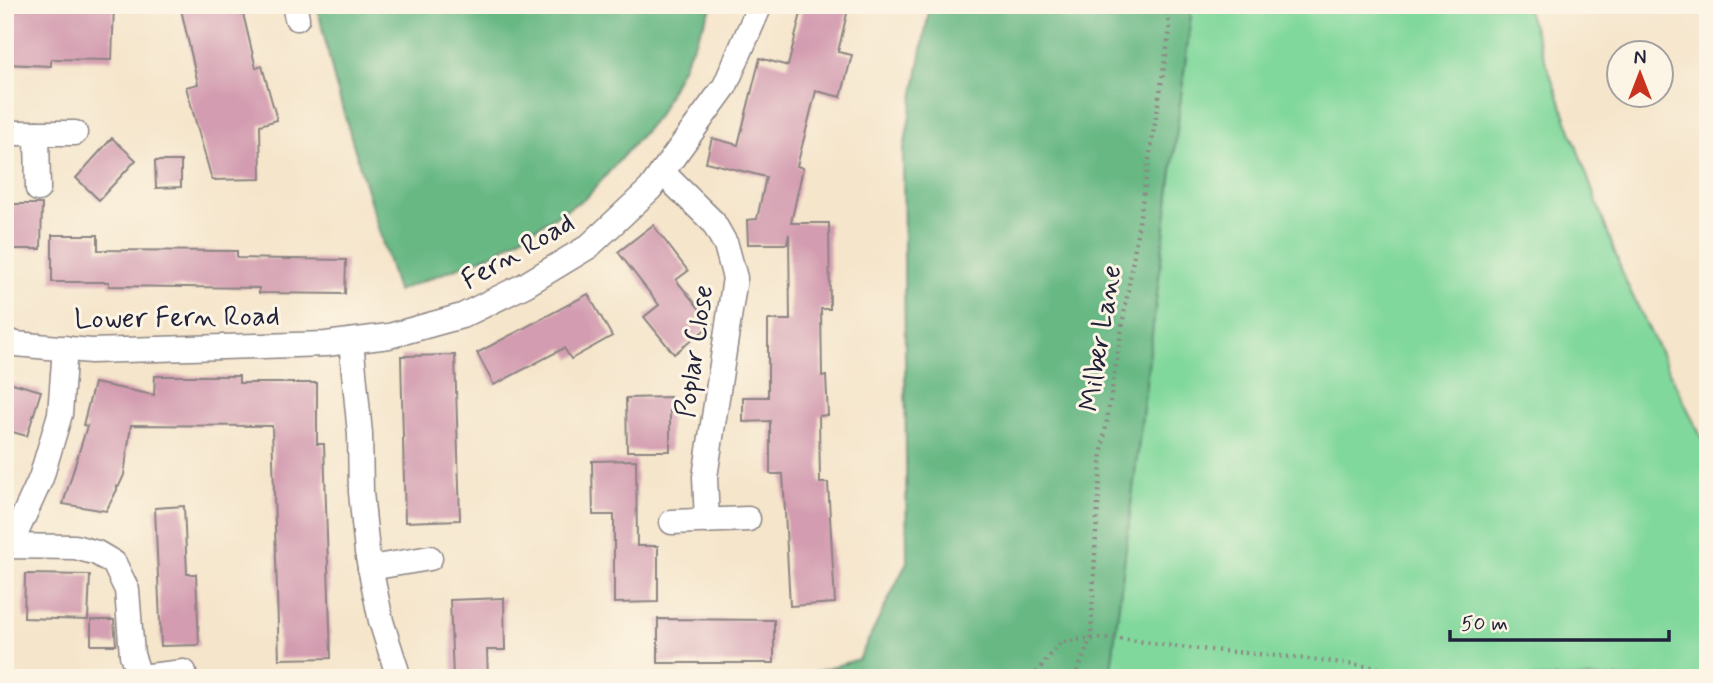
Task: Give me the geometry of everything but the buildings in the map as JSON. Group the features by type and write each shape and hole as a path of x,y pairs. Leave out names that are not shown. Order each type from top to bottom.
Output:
{"street":[{"name":"Fern Road","path":"351,341 389,336 461,316 525,285 588,247 650,189 725,86 760,5"},
{"path":"5,133 75,133"},
{"path":"37,133 38,189"},
{"name":"Poplar Close","path":"662,172 713,222 726,245 735,278 705,477 707,521"},
{"name":"Lower Fern Road","path":"5,340 16,344 91,351 351,341"},
{"path":"351,341 367,552 381,621 399,678"},
{"path":"65,348 60,414 41,478 8,546 75,547 97,552 114,563 127,590 132,655 140,677 184,672"},
{"path":"672,522 748,519"},
{"path":"370,568 430,558"}],"path":[{"name":"Milber Lane","path":"1075,678 1091,638 1102,451 1170,30 1166,5"},
{"path":"1032,678 1060,643 1091,638 1324,660 1433,678"}],"green space":[{"path":"317,5 713,5 658,116 587,197 493,254 397,291 335,83"},
{"path":"930,5 1191,5 1110,678 796,678 859,659 907,562 903,154"},
{"path":"1191,5 1525,5 1625,280 1708,451 1708,678 1110,678"}]}
